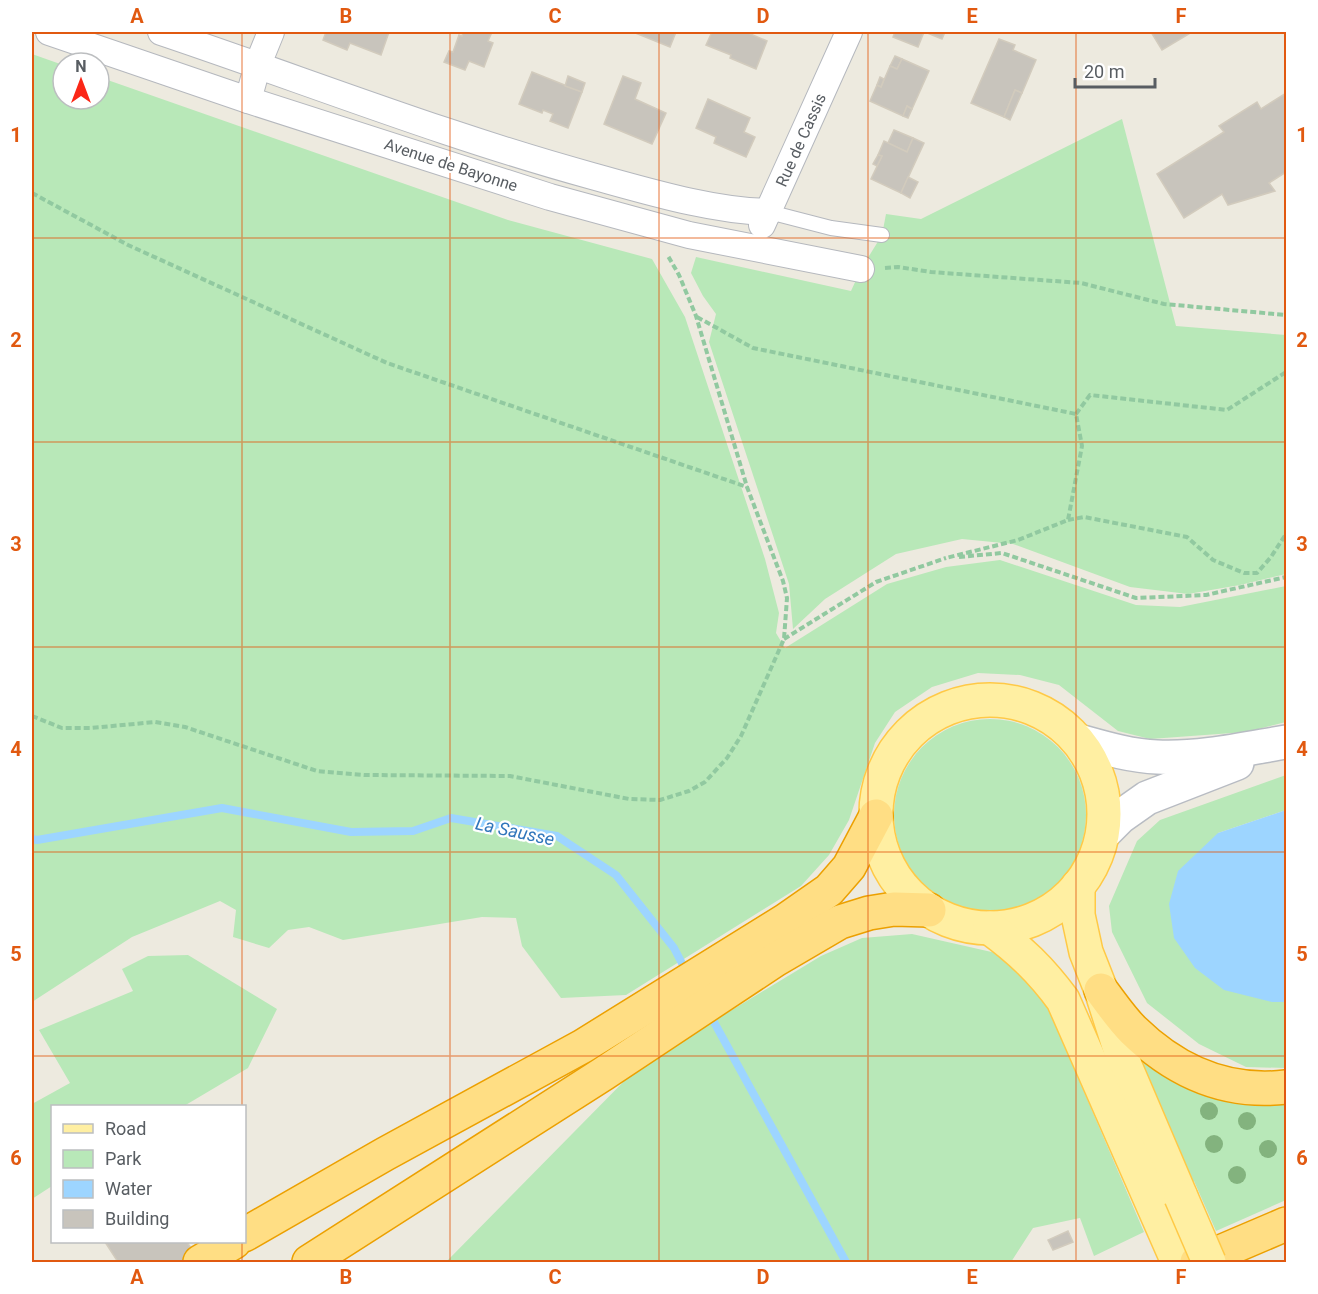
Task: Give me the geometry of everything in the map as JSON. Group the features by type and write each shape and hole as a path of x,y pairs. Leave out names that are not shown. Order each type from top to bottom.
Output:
{"highway":[{"path":"309,1263 635,1033 768,948 829,890 849,867 876,816"},
{"path":"768,948 859,916 894,909 929,910"},
{"path":"1101,990 1131,1028 1156,1050 1185,1068 1220,1084 1265,1090 1287,1087"},
{"path":"246,1234 365,1166 635,1033"},
{"path":"1197,1263 1287,1224"},
{"path":"200,1263 232,1243"}],"main road":[{"path":"988,699 1014,702 1039,710 1079,741 1090,758 1101,785 1105,815 1103,834 1090,871 1060,904 1039,917 1016,925 990,928 959,923 929,910 901,886 891,870 878,835 876,816 878,790 886,766 900,744 917,726 947,709 963,703 988,699"},
{"path":"1079,741 1133,754 1158,757 1196,756 1287,743"},
{"path":"1103,834 1120,817 1147,798 1287,743"},
{"path":"1078,886 1078,915 1086,952 1101,990 1168,1203 1178,1263"},
{"path":"990,928 1042,972 1063,1000 1168,1203 1209,1263"}],"street":[{"name":"Avenue de Bayonne","path":"49,32 248,100 550,197 689,235 861,269"},
{"name":"Avenue de Bayonne","path":"161,32 521,156 653,193 747,211 769,212"},
{"path":"248,100 258,64 271,32"},
{"name":"Rue de Cassis","path":"750,247 769,212 849,32"}],"lane":[{"name":"Avenue de Bayonne","path":"769,212 831,228 882,235"}],"path":[{"path":"32,193 128,244 387,363 747,487"},
{"path":"32,716 62,728 91,728 155,722 185,727 317,771 364,775 510,776 629,799 660,800 689,791 705,782 727,758 741,736 784,639 787,598 776,561 747,487 696,316 680,276 666,251"},
{"path":"861,269 898,267 931,272 1081,284 1164,304 1287,315"},
{"path":"696,316 753,348 1076,414"},
{"path":"1068,520 1082,446 1076,414 1090,395 1227,410 1287,372"},
{"path":"784,639 876,582 946,558 1018,540 1068,520 1084,517 1187,537 1213,560 1244,573 1257,573 1287,534"},
{"path":"946,558 1002,553 1136,598 1206,595 1287,577"}],"green space":[{"path":"32,54 51,61 51,111 111,111 111,81 508,220 652,259 685,317 765,559 779,613 776,633 785,648 887,584 946,567 1000,560 1136,605 1180,607 1286,586 1286,722 1246,732 1150,739 1118,731 1059,685 1020,675 978,673 932,687 895,712 875,743 849,820 829,855 801,886 626,995 561,998 522,946 516,918 482,917 343,940 309,927 288,930 269,948 233,937 236,910 220,901 132,937 32,1002"},
{"path":"1122,119 1176,326 1286,335 1286,574 1188,594 1130,587 1013,544 962,539 896,554 825,599 793,629 789,584 709,342 716,314 691,273 696,257 851,291 861,269 882,235 886,214 921,219"},
{"path":"981,719 999,719 1027,726 1058,747 1079,778 1086,815 1079,852 1058,883 1027,904 999,911 981,911 945,900 916,876 905,860 898,843 894,824 894,806 905,770 929,741 945,730 962,723"},
{"path":"1286,775 1286,810 1218,833 1272,1002 1286,1002 1286,1068 1246,1067 1199,1044 1147,1003 1112,932 1109,906 1137,841 1160,820"},
{"path":"912,934 996,953 1026,973 1044,998 1144,1232 1094,1256 1080,1218 1033,1228 1011,1262 446,1262 638,1067 821,956 862,938"},
{"path":"188,955 277,1009 248,1068 186,1105 51,1105 51,1187 32,1199 32,1104 70,1083 39,1030 133,991 122,969 148,956"},
{"path":"1144,1058 1286,1102 1286,1200 1216,1231 1194,1181 1187,1183 1136,1064"}],"water":[{"path":"1286,810 1286,1002 1272,1002 1224,990 1195,968 1174,938 1169,904 1178,871 1218,833"}],"building":[{"path":"326,32 389,32 381,55 350,43 347,50 323,40"},
{"path":"463,32 492,32 488,41 493,43 484,67 469,61 465,70 444,62 449,51 453,52 459,35 462,36"},
{"path":"633,32 676,32 670,47"},
{"path":"712,32 746,32 767,41 756,69 730,58 731,55 706,45"},
{"path":"895,32 924,32 918,47 893,37"},
{"path":"925,32 945,32 942,39"},
{"path":"1151,32 1192,32 1162,50"},
{"path":"999,39 1015,45 1013,50 1036,60 1022,93 1015,90 1004,117 971,103"},
{"path":"895,56 902,59 897,69 890,66"},
{"path":"902,59 929,71 912,109 907,106 903,116 870,101 877,85 881,87 890,66 897,69"},
{"path":"532,72 582,92 568,128 550,121 553,114 543,110 542,113 519,104"},
{"path":"568,76 585,83 582,92 565,86"},
{"path":"623,76 641,83 635,99 666,113 652,144 604,124"},
{"path":"880,77 884,79 881,87 877,85"},
{"path":"1015,90 1022,93 1010,120 1004,117"},
{"path":"1286,93 1286,172 1269,183 1275,191 1228,205 1222,194 1184,218 1157,174 1224,132 1219,126 1257,102 1261,109"},
{"path":"708,99 750,118 744,132 755,137 746,157 714,143 716,137 696,128"},
{"path":"907,106 912,109 908,118 903,116"},
{"path":"894,130 913,138 907,152 888,143"},
{"path":"913,138 924,143 901,193 871,179 882,156 878,155 884,141 907,152"},
{"path":"878,155 882,156 877,166 873,164"},
{"path":"908,177 918,182 910,198 901,193"},
{"path":"1068,1231 1073,1242 1053,1250 1048,1240"},
{"path":"106,1243 188,1243 200,1262 118,1262"}],"waterway":[{"name":"La Sausse","path":"32,839 222,808 351,832 413,831 451,818 557,836 616,875 674,948 687,973"},
{"name":"La Sausse","path":"709,1013 846,1262"}]}
